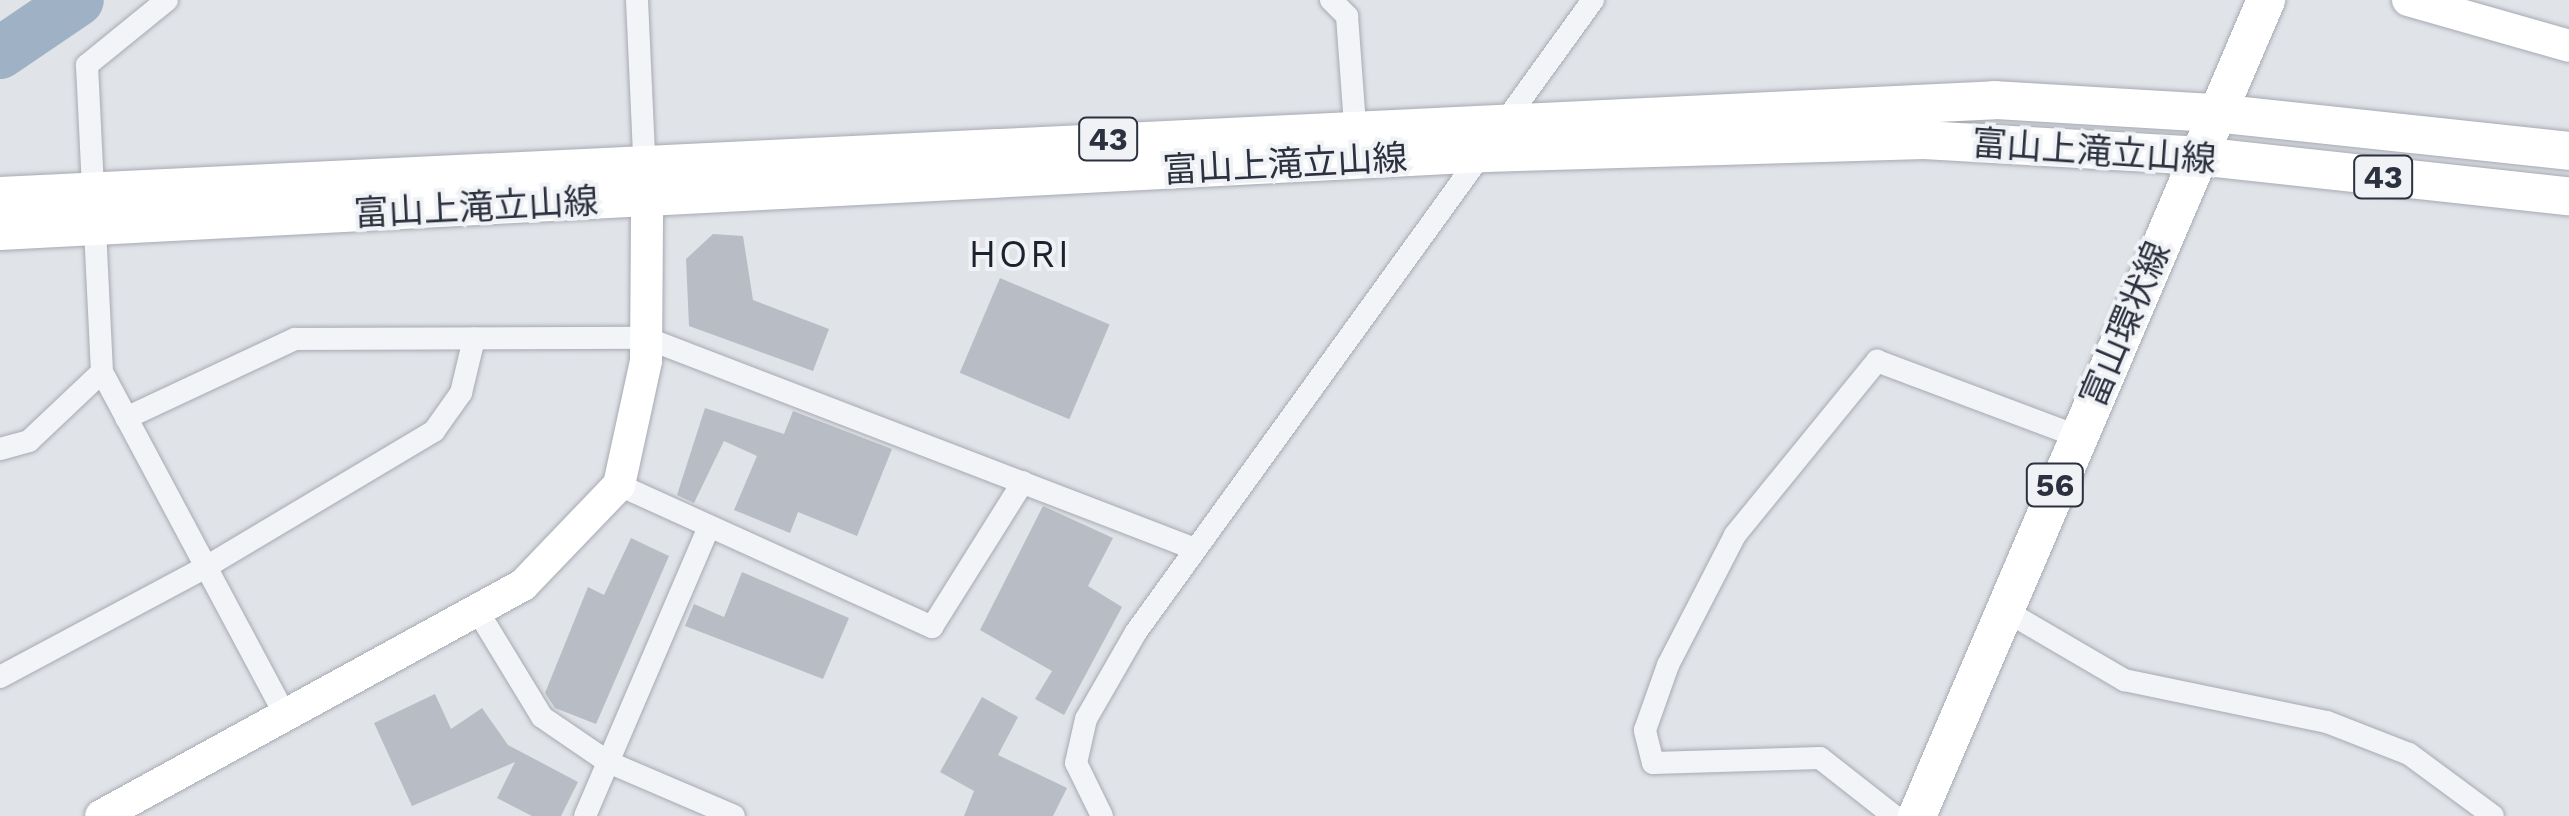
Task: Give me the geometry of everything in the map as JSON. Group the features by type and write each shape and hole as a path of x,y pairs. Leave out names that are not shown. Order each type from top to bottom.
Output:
{"main road":[{"name":"富山環状線","path":"1917,816 2001,608 2266,0"},
{"name":"富山上滝立山線","path":"0,196 94,208 1356,144 1507,120 1995,100 2215,112 2569,150"},
{"name":"富山上滝立山線","path":"1356,144 1486,153 1924,140 2198,156 2569,196"},
{"name":"富山上滝立山線","path":"0,230 94,208"}],"street":[{"path":"166,0 87,66 102,372 285,716"},
{"path":"102,816 523,585 619,485 646,338 646,180 637,0"},
{"path":"1330,0 1348,16 1356,144"},
{"path":"1102,816 1076,763 1086,718 1136,632 1594,0"},
{"path":"2408,0 2569,46"},
{"path":"126,418 294,340 646,338 1196,549"},
{"path":"0,677 206,567 434,430 461,393 474,339"},
{"path":"1894,816 1820,758 1653,763 1645,730 1668,665 1735,535 1877,360 2077,436"},
{"path":"0,448 29,441 102,372"},
{"path":"619,485 932,627 1023,482"},
{"path":"585,816 709,526"},
{"path":"2001,608 2124,680 2326,722 2409,754 2492,816"},
{"path":"477,610 542,717 608,762 694,808 734,816"}],"building":[{"path":"713,234 743,236 753,300 829,329 813,371 689,326 686,259"},
{"path":"1000,278 1110,324 1069,419 960,373"},
{"path":"705,408 784,434 793,411 892,449 857,536 798,512 790,533 734,510 757,456 724,441 694,503 677,495"},
{"path":"1043,506 1113,538 1088,586 1122,607 1064,715 1035,699 1052,671 980,630"},
{"path":"631,538 669,556 596,724 555,708 545,693 588,587 604,595"},
{"path":"742,572 849,618 823,679 685,626 694,604 724,617"},
{"path":"435,694 451,729 482,708 508,745 578,782 561,816 532,816 497,798 515,762 412,806 374,723"},
{"path":"982,697 1018,717 998,755 1067,788 1053,816 964,816 974,791 940,772"}],"waterway":[{"path":"0,53 78,0"}],"district":[{"name":"HORI","path":"1020,255"}]}
